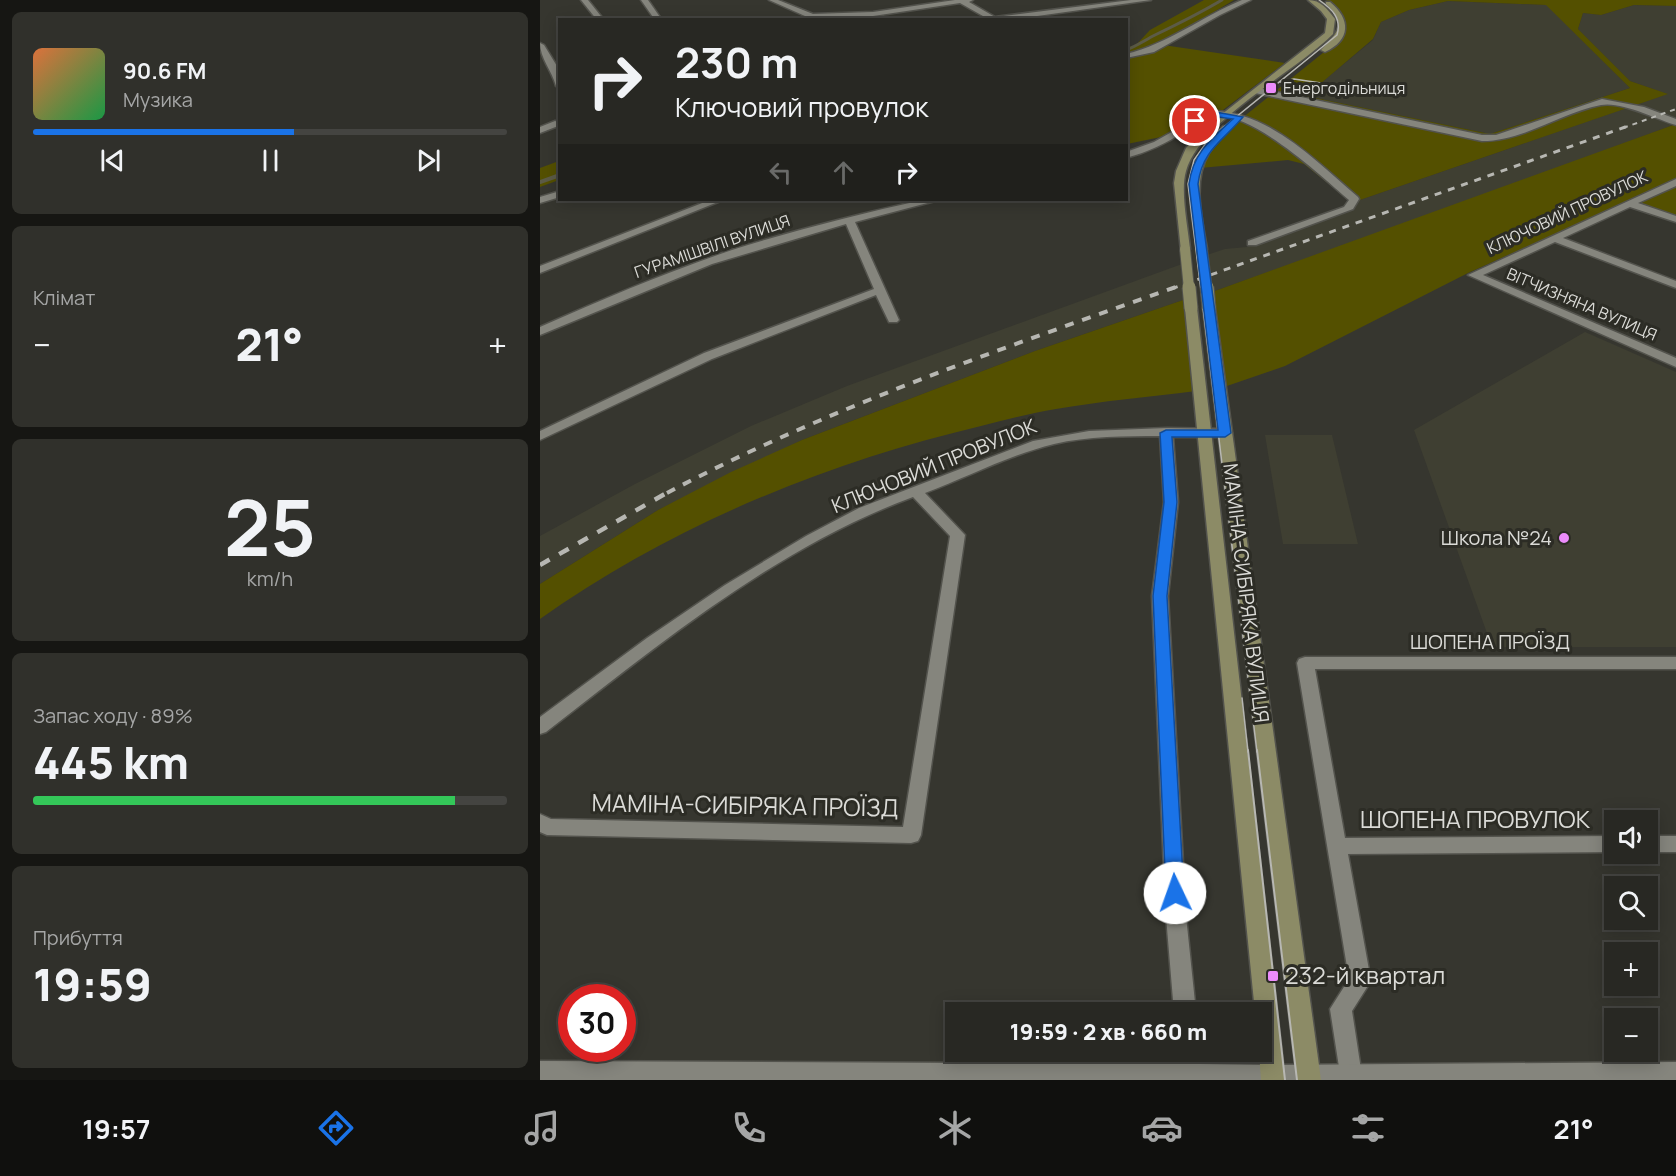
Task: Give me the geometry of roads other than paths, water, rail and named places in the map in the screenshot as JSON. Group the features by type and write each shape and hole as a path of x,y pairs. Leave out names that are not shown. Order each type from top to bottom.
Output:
{"main road":[{"name":"МАМІНА-СИБІРЯКА ВУЛИЦЯ","path":"1273,1078 1179,196 1181,171 1188,154 1200,138 1329,34 1331,19 1324,9 1311,0"},
{"path":"1315,57 1336,40 1343,30 1339,14 1323,0"},
{"name":"МАМІНА-СИБІРЯКА ВУЛИЦЯ","path":"1285,81 1213,140 1199,161 1193,184 1309,1078"}],"street":[{"path":"584,0 599,18"},
{"path":"644,0 657,18"},
{"path":"772,0 815,18 873,17 970,0"},
{"path":"1002,18 1148,0"},
{"path":"1128,56 1151,50 1217,13 1248,0"},
{"path":"961,1 992,18"},
{"path":"540,45 554,72"},
{"path":"1258,91 1482,138 1497,138 1602,102 1635,108 1676,122"},
{"path":"1128,153 1159,144 1210,114 1228,114 1251,121 1270,132 1354,199 1348,209 1252,243"},
{"path":"540,130 555,124"},
{"name":"КЛЮЧОВИЙ ПРОВУЛОК","path":"1474,275 1676,182"},
{"path":"540,200 558,195"},
{"name":"ГУРАМІШВІЛІ ВУЛИЦЯ","path":"540,270 715,201"},
{"name":"ГУРАМІШВІЛІ ВУЛИЦЯ","path":"540,331 683,270 766,242 930,201"},
{"path":"1631,204 1676,219"},
{"path":"849,220 893,320"},
{"path":"1554,238 1676,285"},
{"name":"ВІТЧИЗНЯНА ВУЛИЦЯ","path":"1474,275 1676,363"},
{"path":"540,436 688,365 880,290"},
{"name":"КЛЮЧОВИЙ ПРОВУЛОК","path":"540,727 642,649 736,583 854,517 1007,455 1057,440 1106,433 1225,433"},
{"path":"1166,433 1171,502 1160,596 1176,916 1184,1002"},
{"name":"МАМІНА-СИБІРЯКА ПРОЇЗД","path":"540,822 546,827 911,835 958,535 916,492"},
{"name":"ШОПЕНА ПРОЇЗД","path":"1337,846 1305,663 1676,663"},
{"name":"ШОПЕНА ПРОВУЛОК","path":"1337,846 1604,844"},
{"path":"1658,844 1676,844"},
{"path":"1337,846 1360,981 1341,1009 1351,1076"},
{"path":"1190,1062 1191,1076"},
{"path":"540,1072 562,1076 1273,1078 1676,1073"}],"waterway":[{"path":"1128,49 1222,0"},
{"path":"540,182 558,176"}],"tram line":[{"path":"1257,752 1188,184 1194,160 1209,139 1337,35 1338,24 1335,14 1319,0"},
{"path":"1280,82 1294,79 1321,83"},
{"path":"1242,698 1248,752"},
{"path":"1248,750 1285,1080"},
{"path":"1257,750 1297,1080"}],"railway":[{"path":"1623,128 1676,109"},
{"path":"1171,289 1628,126"},
{"path":"667,493 728,462 854,406 982,356 1176,287"},
{"path":"540,565 670,491"}],"place":[{"name":"Енергодільниця","path":"1271,88"},
{"name":"Школа №24","path":"1564,538"},
{"name":"232-й квартал","path":"1273,976"}]}
